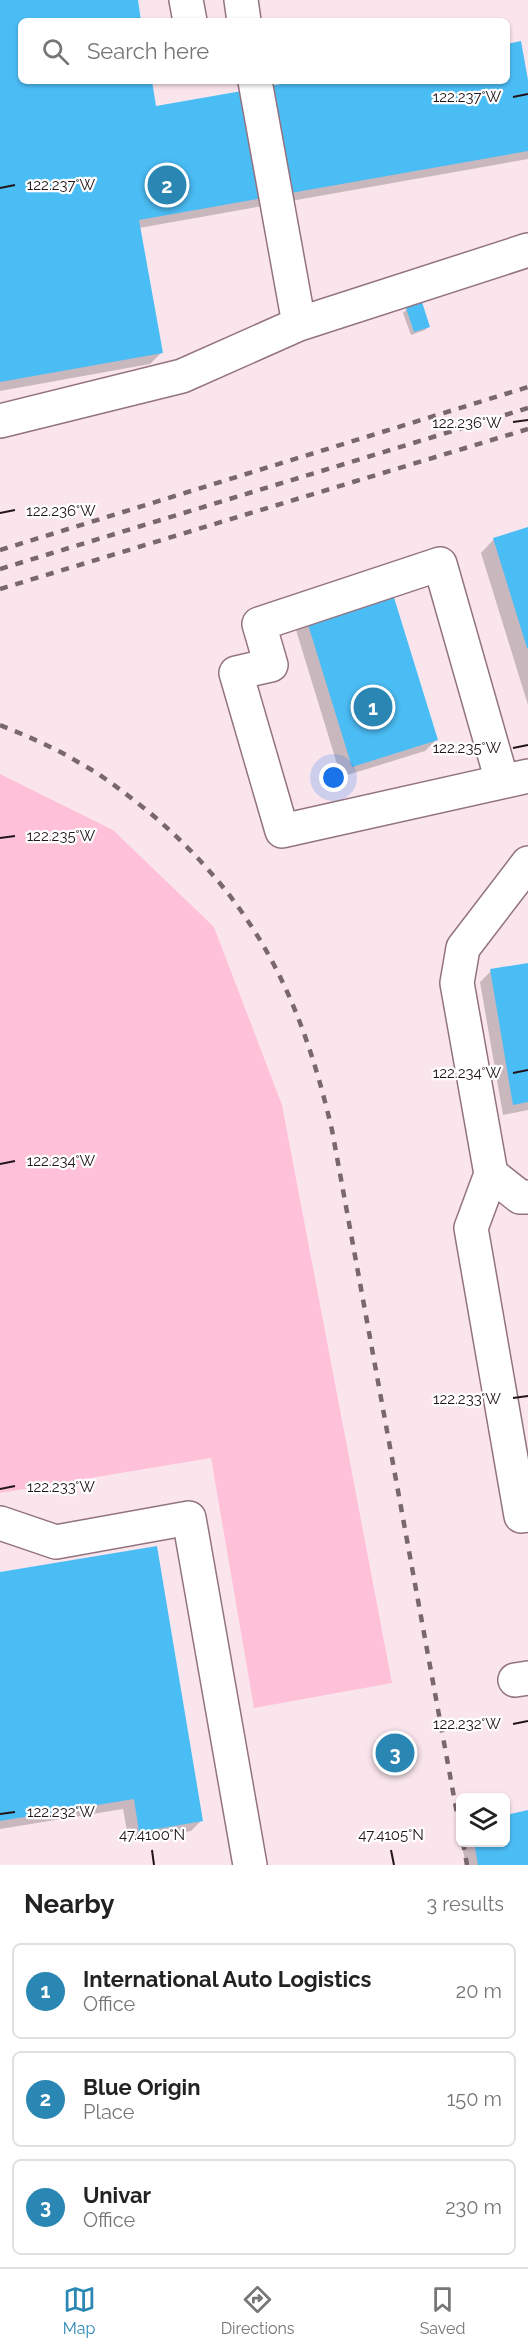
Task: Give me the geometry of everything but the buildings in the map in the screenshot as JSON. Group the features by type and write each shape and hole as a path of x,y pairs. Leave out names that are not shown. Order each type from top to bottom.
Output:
{"lane":[{"path":"186,0 189,18"},
{"path":"241,0 244,18"},
{"path":"256,84 299,324"},
{"path":"0,421 182,376 299,324 528,250"},
{"path":"440,564 515,779 282,831 236,673 271,665 259,624 440,564"},
{"path":"528,863 463,948 457,983 490,1174 471,1228 521,1516 528,1515"},
{"path":"490,1174 520,1197 528,1197"},
{"path":"0,1523 56,1542 189,1518 250,1865"}],"shaded area":[{"path":"0,774 113,830 214,927 282,1105 392,1683 254,1708 211,1458 0,1493"}],"railway":[{"path":"0,550 528,387"},
{"path":"0,569 528,408"},
{"path":"0,589 528,429"},
{"path":"0,725 49,747 97,773 149,812 186,846 218,881 245,917 269,955 288,995 320,1082 332,1130 456,1808"},
{"path":"464,1847 467,1865"}],"place":[{"name":"Blue Origin","path":"167,185"},
{"name":"International Auto Logistics","path":"373,707"},
{"name":"Univar","path":"395,1753"}]}
